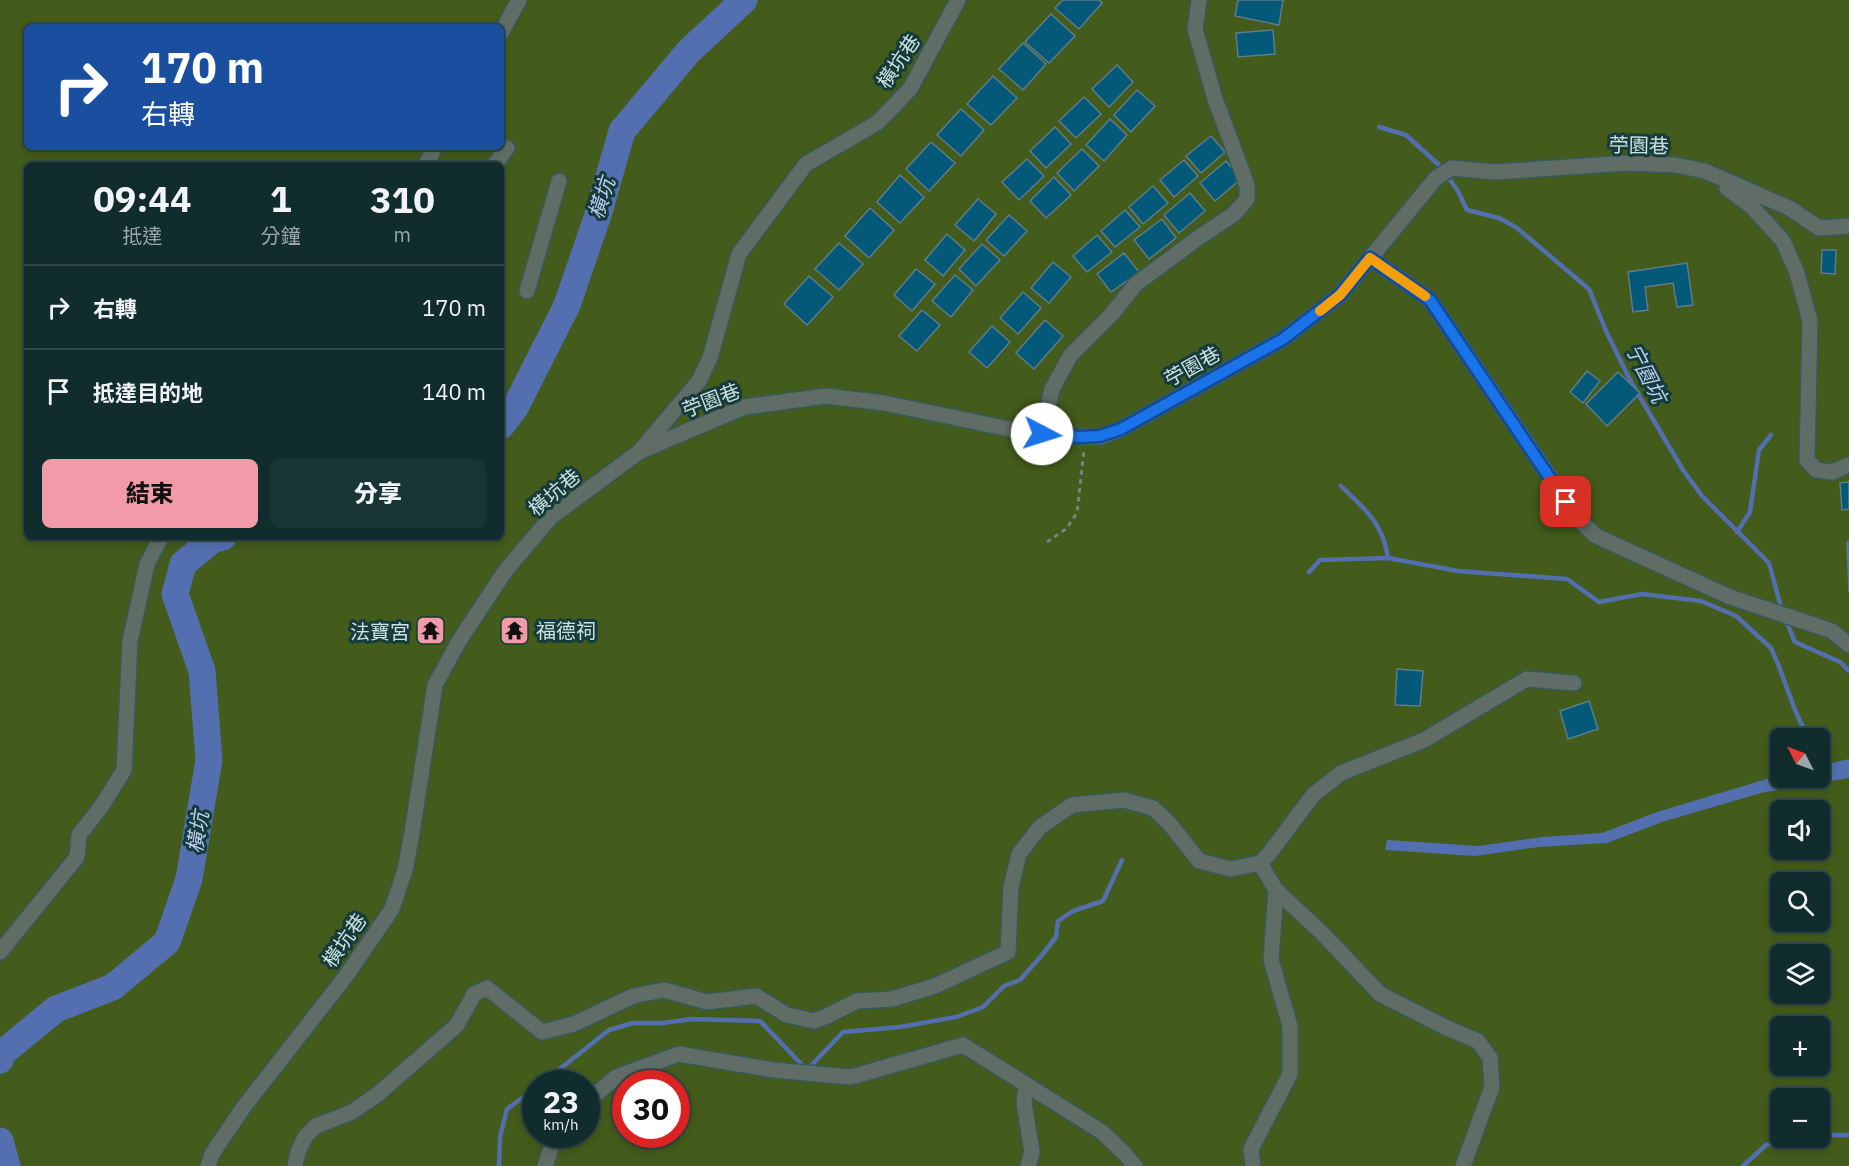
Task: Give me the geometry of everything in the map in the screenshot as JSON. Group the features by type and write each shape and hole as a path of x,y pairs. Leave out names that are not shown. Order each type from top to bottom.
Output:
{"street":[{"path":"504,28 519,0"},
{"name":"橫坑巷","path":"208,1166 213,1154 243,1108 346,976 392,909 405,870 435,685 459,641 506,570 551,517 639,452 699,381 710,357 739,254 745,245 806,164 877,123 910,89 958,0"},
{"path":"1042,434 1052,389 1070,356 1111,315 1136,284 1234,214 1246,199 1244,179 1215,99 1195,29 1199,0"},
{"path":"496,162 507,148"},
{"name":"苧園巷","path":"639,452 744,407 826,396 884,403 1042,434 1085,437 1100,436 1121,429 1283,339 1340,295 1436,178 1452,168 1496,172 1628,163 1675,165 1706,171 1791,209 1819,228 1849,226"},
{"name":"苧園巷","path":"1706,171 1752,207 1783,241 1797,273 1810,321 1807,460 1816,471 1832,472 1849,465"},
{"path":"527,291 559,181"},
{"path":"1370,258 1430,300 1579,520 1596,536 1730,597 1832,631 1849,645"},
{"path":"0,952 77,857 79,835 101,807 124,770 130,641 147,564 159,540"},
{"path":"295,1166 305,1137 316,1126 352,1112 378,1094 457,1025 474,994 487,988 542,1032 574,1024 633,996 664,990 707,1002 756,996 787,1015 814,1021 857,1001 892,999 935,986 1008,952 1011,887 1019,854 1040,827 1072,805 1124,800 1153,808 1169,823 1199,861 1231,869 1260,863 1313,795 1341,773 1424,740 1527,679 1574,683"},
{"path":"1260,863 1276,890 1323,934 1380,994 1478,1041 1490,1058 1492,1088 1463,1166"},
{"path":"1253,1166 1251,1149 1290,1074 1290,1026 1271,960 1276,890"},
{"path":"600,1091 616,1077 679,1054 773,1070 851,1077 963,1045 1102,1132 1135,1166"},
{"path":"1026,1084 1024,1103 1032,1152 1028,1166"},
{"path":"545,1166 551,1148"}],"path":[{"path":"1047,542 1066,529 1077,513 1085,437"}],"green space":[{"path":"0,0 1849,0 1849,1166 0,1166"}],"water":[{"path":"1849,759 1849,778 1830,781 1830,764"},
{"path":"1770,778 1770,788 1790,788 1761,793 1662,822 1607,843 1539,847 1475,856 1385,850 1387,840 1478,846 1542,837 1602,833 1657,812"}],"building":[{"path":"1063,0 1099,0 1102,3 1079,29 1055,8"},
{"path":"1238,0 1283,0 1279,25 1235,16"},
{"path":"1051,14 1075,36 1049,63 1025,42"},
{"path":"1273,30 1275,54 1238,57 1236,33"},
{"path":"1023,43 1046,64 1023,90 999,69"},
{"path":"1117,65 1133,82 1109,107 1092,89"},
{"path":"993,76 1017,98 991,125 967,104"},
{"path":"1137,90 1155,106 1131,132 1114,115"},
{"path":"1084,97 1101,114 1076,138 1059,121"},
{"path":"961,109 984,130 961,156 937,135"},
{"path":"1110,119 1127,135 1104,161 1086,145"},
{"path":"1055,127 1071,144 1046,168 1030,151"},
{"path":"1211,136 1225,152 1201,173 1186,156"},
{"path":"931,142 955,163 929,191 906,169"},
{"path":"1082,149 1099,166 1074,191 1057,173"},
{"path":"1027,159 1044,176 1019,200 1002,182"},
{"path":"1184,160 1198,176 1174,197 1160,180"},
{"path":"1226,161 1241,179 1215,201 1200,183"},
{"path":"900,175 924,197 900,223 877,202"},
{"path":"1054,177 1071,195 1046,218 1030,201"},
{"path":"1153,186 1168,203 1143,224 1129,207"},
{"path":"1190,193 1205,211 1179,233 1164,215"},
{"path":"978,199 996,214 974,241 955,225"},
{"path":"870,208 894,230 869,258 845,236"},
{"path":"1125,210 1140,227 1115,247 1101,231"},
{"path":"1009,215 1027,231 1004,256 986,240"},
{"path":"1162,219 1176,238 1149,259 1134,240"},
{"path":"947,234 965,250 943,276 925,260"},
{"path":"1097,235 1112,252 1087,272 1073,256"},
{"path":"839,243 863,264 839,290 815,269"},
{"path":"982,244 1000,260 976,286 959,269"},
{"path":"1822,250 1836,250 1835,274 1821,273"},
{"path":"1124,253 1139,272 1111,292 1097,274"},
{"path":"1053,262 1071,277 1049,303 1031,288"},
{"path":"1687,263 1693,305 1677,307 1673,283 1645,287 1648,310 1633,312 1628,272"},
{"path":"916,269 935,284 912,311 894,295"},
{"path":"955,275 973,290 951,317 932,301"},
{"path":"809,276 833,297 807,325 784,304"},
{"path":"1023,292 1041,308 1018,334 1000,318"},
{"path":"922,310 940,325 917,351 899,336"},
{"path":"1045,320 1063,336 1034,369 1016,353"},
{"path":"992,326 1010,342 987,368 969,352"},
{"path":"1587,371 1600,381 1583,403 1570,392"},
{"path":"1618,372 1640,393 1607,426 1586,404"},
{"path":"1849,482 1849,509 1842,510 1840,483"},
{"path":"1849,541 1849,592 1847,542"},
{"name":"福德祠","path":"522,618 525,637 509,639 505,622"},
{"path":"1397,669 1423,671 1420,706 1395,705"},
{"path":"1589,701 1598,729 1568,739 1560,711"}],"waterway":[{"name":"橫坑","path":"504,422 515,408 567,305 598,215 622,131 689,51 744,0"},
{"name":"宁園坑","path":"1379,127 1406,135 1439,165 1458,191 1467,210 1499,218 1517,228 1589,289 1631,382 1683,470 1702,496 1769,563 1782,611"},
{"path":"1737,532 1750,512 1759,450 1771,435"},
{"path":"1341,486 1372,518 1382,535 1388,558"},
{"name":"橫坑","path":"0,1060 1,1054 56,1009 113,987 167,942 189,879 209,760 202,671 175,594 183,564 212,540"},
{"path":"1309,572 1320,560 1388,558 1458,571 1567,579 1599,602 1642,594 1701,601 1736,616 1771,648 1803,728"},
{"name":"宁園坑","path":"1785,618 1795,642 1840,662 1849,671"},
{"path":"558,1070 609,1030 633,1023 663,1023 692,1019 760,1021 807,1070 843,1032 900,1027 956,1017 983,1007 1004,986 1020,980 1042,955 1056,937 1058,921 1073,911 1103,901 1122,860"},
{"path":"499,1166 500,1137 507,1109 522,1098"},
{"path":"1830,1135 1849,1135"},
{"name":"橫坑","path":"0,1141 7,1166"},
{"path":"1743,1166 1766,1145 1770,1144"}],"slow traffic":[{"path":"1320,311 1340,295 1370,258 1425,296"}],"place":[{"name":"福德祠","path":"515,630"},
{"name":"法寶宮","path":"431,631"}],"route":[{"path":"1042,434 1100,436 1121,429 1283,339 1340,295 1370,258 1430,300 1566,502"}]}
